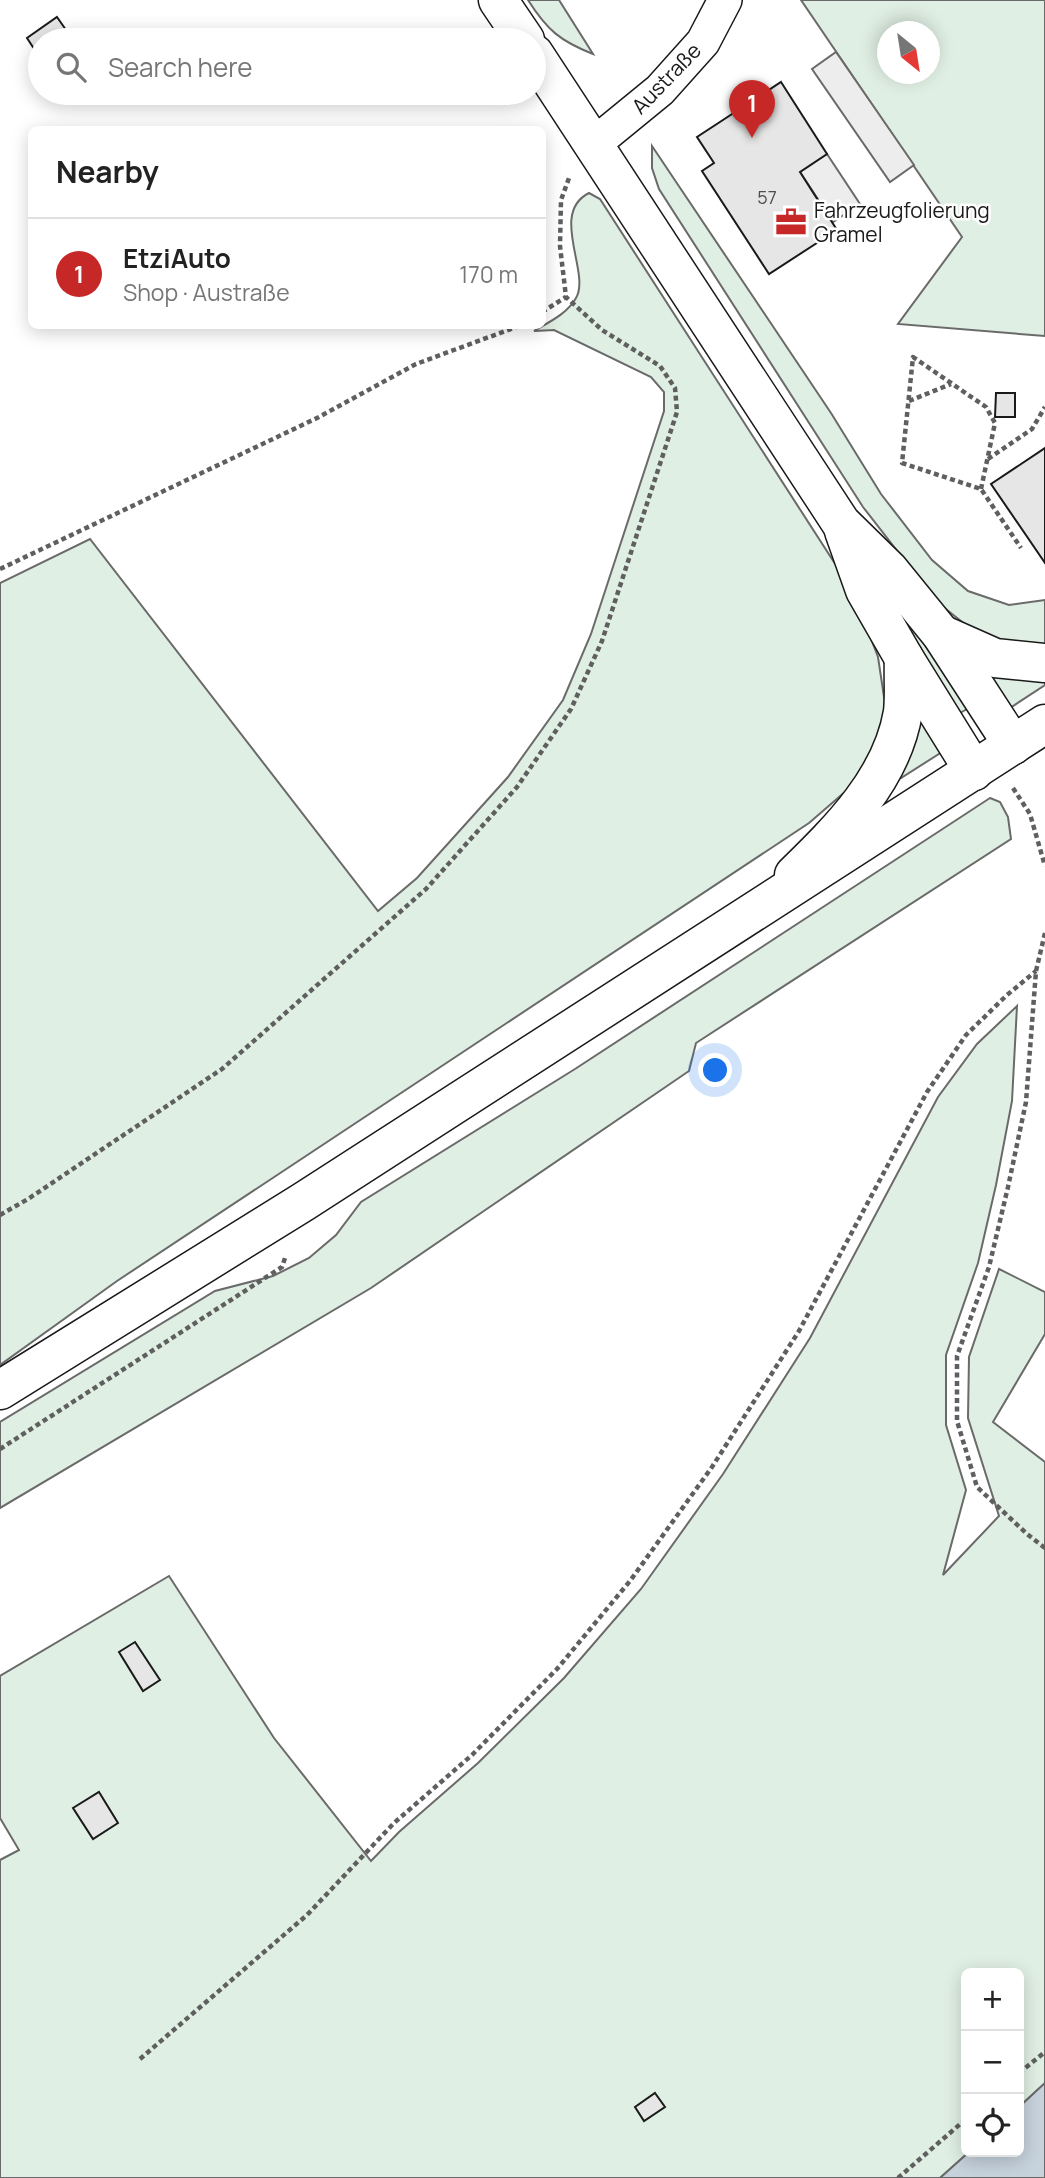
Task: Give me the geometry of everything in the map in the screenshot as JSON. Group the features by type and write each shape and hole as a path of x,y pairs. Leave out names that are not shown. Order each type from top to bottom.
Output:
{"main road":[{"path":"498,0 517,28"},
{"path":"546,72 841,523 889,570 941,634 1013,745"},
{"path":"841,523 865,590 974,771"},
{"path":"941,634 995,658 1045,663"},
{"path":"760,909 841,830 887,764 902,713 904,658"},
{"path":"0,1390 303,1202 1045,724"}],"street":[{"name":"Austraße","path":"594,144 660,90 703,42 725,0"}],"path":[{"path":"0,1215 222,1069 426,889 517,787 571,709 602,641 677,412 675,388 660,366 602,330 566,297 559,246 561,200 571,170 594,144"},
{"path":"546,310 566,297"},
{"path":"0,569 317,418 416,364 511,329"},
{"path":"981,489 995,423 986,407 913,357 902,463 981,489 1021,548"},
{"path":"909,401 952,384"},
{"path":"987,459 1032,429 1045,407"},
{"path":"1030,814 1045,866"},
{"path":"1045,933 1036,971 1026,1102 989,1267 957,1356 957,1421 977,1487 1045,1548"},
{"path":"139,2059 307,1915 394,1823 472,1755 557,1668 631,1581 712,1467 799,1331 927,1092 966,1035 1036,971"},
{"path":"0,1449 282,1266 303,1202"},
{"path":"1024,2069 1045,2052"},
{"path":"898,2178 961,2123"}],"green space":[{"path":"528,0 559,0 593,54 555,33"},
{"path":"801,0 1045,0 1045,336 898,324 962,237"},
{"path":"652,146 831,413 881,494 932,560 968,591 1009,605 1045,600 1045,644 1000,642 966,625 937,602 863,507 659,189 652,168"},
{"path":"589,193 600,199 841,573 878,657 886,710 872,755 846,791 809,823 117,1281 0,1365 0,583 90,539 378,911 417,878 508,777 563,700 591,634 664,411 664,392 651,377 554,330 534,331 546,329 546,324 563,313 576,298 579,274 571,228 572,214 578,202"},
{"path":"883,588 967,705 967,709 960,713"},
{"path":"987,674 1045,677 1045,685 1010,708"},
{"path":"918,717 942,752 901,778 900,776"},
{"path":"990,798 1000,802 1008,817 1011,839 696,1043 689,1071 371,1288 0,1508 0,1422 215,1291 273,1276 309,1258 336,1235 361,1202 575,1069"},
{"path":"1017,1006 1012,1101 996,1185 978,1263 946,1355 946,1425 966,1490 943,1575 999,1516 968,1418 969,1357 999,1269 1045,1292 1045,1334 993,1422 1045,1462 1045,2083 1024,2102 1024,1968 961,1968 961,2157 963,2157 940,2178 0,2178 0,1860 19,1850 0,1818 0,1676 169,1576 274,1738 371,1861 399,1832 478,1763 564,1678 641,1589 723,1474 810,1338 938,1097 977,1044"}],"shaded area":[{"path":"836,52 914,165 890,182 812,69"},
{"path":"827,154 860,204 833,222 800,172"},
{"path":"1045,2083 1045,2178 940,2178 963,2157 1024,2157 1024,2102"}],"building":[{"path":"57,17 65,28 41,28"},
{"path":"781,82 827,154 800,172 837,230 769,274 702,171 714,163 697,137"},
{"path":"996,393 1015,393 1015,417 995,417"},
{"path":"1045,448 1045,563 991,484"},
{"path":"135,1642 160,1680 143,1691 119,1652"},
{"path":"99,1792 118,1823 93,1839 73,1808"},
{"path":"655,2093 665,2107 644,2121 635,2107"}],"place":[{"name":"EtziAuto","path":"752,138"},
{"name":"Fahrzeugfolierung Gramel","path":"791,222"}]}
